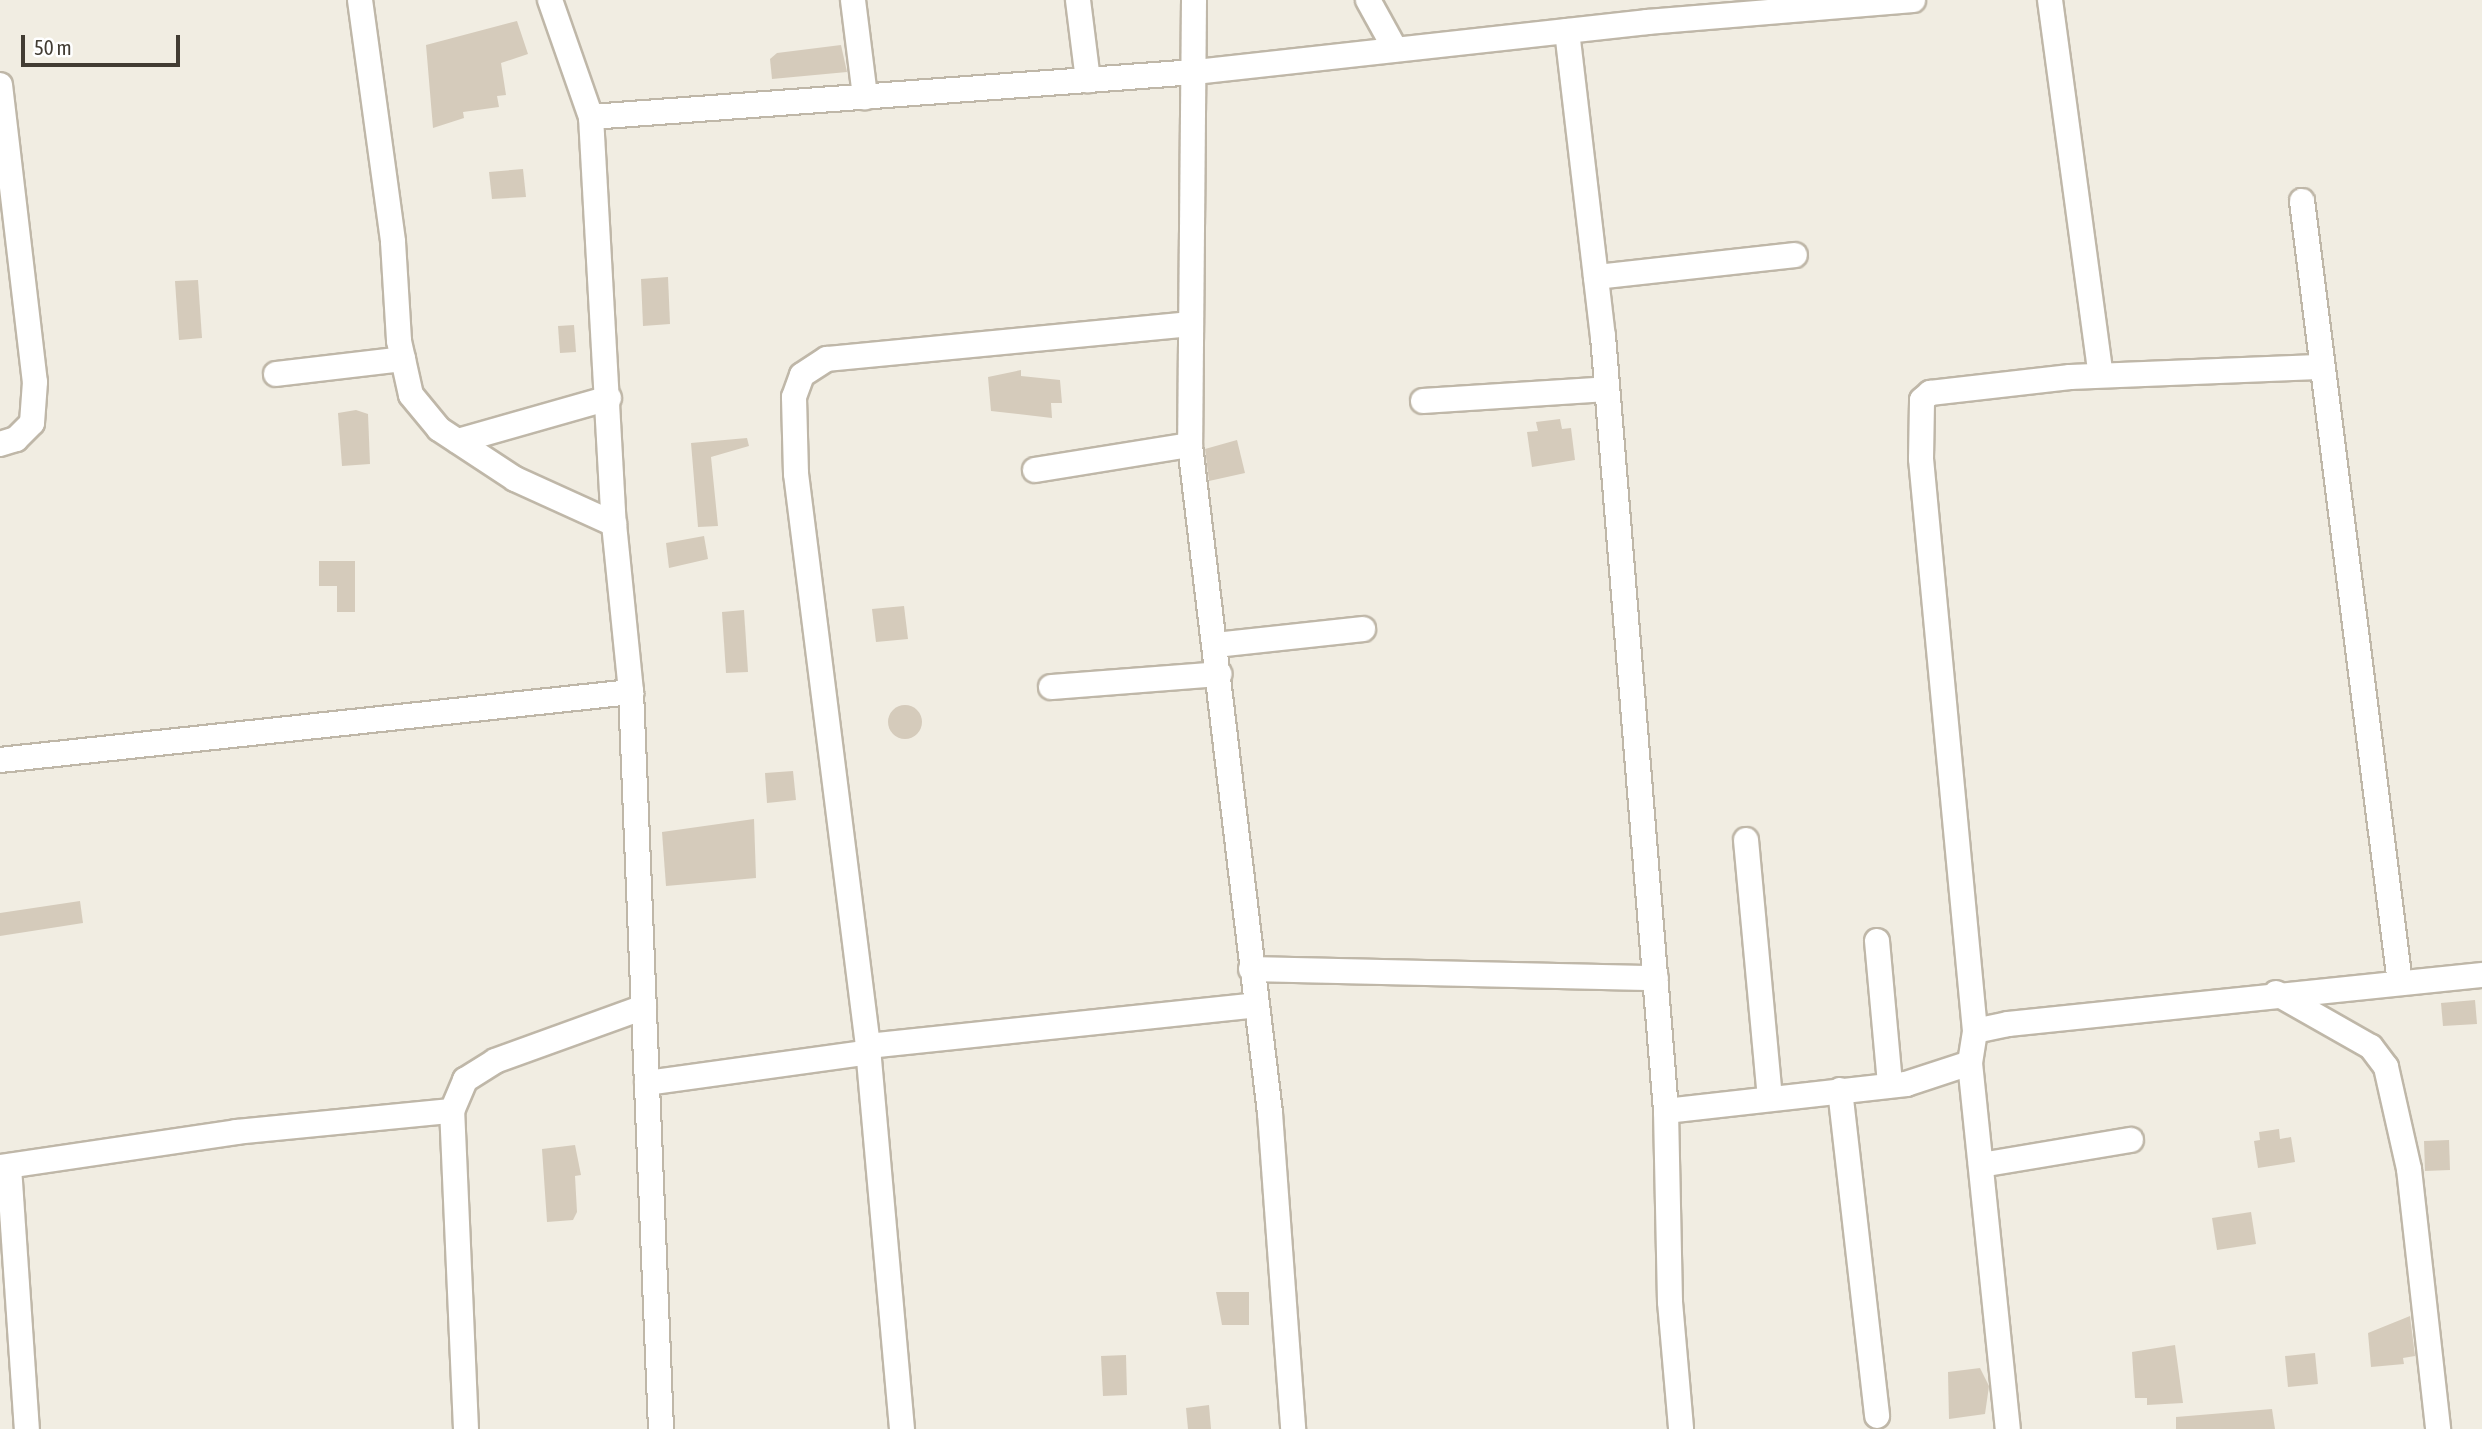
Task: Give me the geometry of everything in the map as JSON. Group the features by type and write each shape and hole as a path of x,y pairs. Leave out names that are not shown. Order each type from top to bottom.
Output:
{"street":[{"path":"360,0 403,359 411,395 458,441 515,479 614,524"},
{"path":"550,0 592,117 614,524 631,692 661,1429"},
{"path":"853,0 865,97"},
{"path":"1078,0 1088,80"},
{"path":"1194,0 1190,445 1220,674 1256,1005 1293,1429"},
{"path":"1368,0 1395,49"},
{"path":"592,117 1195,72 1567,31 1913,0"},
{"path":"2050,0 2101,375"},
{"path":"1567,31 1607,388 1656,978 1666,1111 1681,1429"},
{"path":"0,85 35,382 32,423 1,446"},
{"path":"2302,201 2318,367 2400,983"},
{"path":"1596,276 1795,255"},
{"path":"902,1429 869,1049 796,474 794,397 802,375 827,359 1189,324"},
{"path":"276,374 403,359"},
{"path":"2008,1429 1970,1063 1976,1031 1919,411 1930,393 2101,375 2318,367"},
{"path":"1423,401 1607,388"},
{"path":"458,441 609,398"},
{"path":"1035,470 1190,445"},
{"path":"1216,645 1363,629"},
{"path":"1051,687 1220,674"},
{"path":"0,760 631,692"},
{"path":"1746,840 1770,1098"},
{"path":"1877,942 1889,1085"},
{"path":"1251,969 1656,978"},
{"path":"1976,1031 2276,993 2482,975"},
{"path":"2276,993 2371,1047 2386,1067 2409,1169 2438,1429"},
{"path":"647,1083 869,1049 1256,1005"},
{"path":"466,1429 452,1111 466,1080 495,1060 644,1007"},
{"path":"1666,1111 1889,1085 1970,1063"},
{"path":"1840,1090 1877,1416"},
{"path":"27,1429 4,1167 236,1132 452,1111"},
{"path":"1981,1165 2132,1140"}],"building":[{"path":"517,21 528,54 501,63 506,95 497,96 499,107 463,112 464,118 433,128 426,45"},
{"path":"841,45 847,72 772,79 770,59 777,53"},
{"path":"523,169 526,197 492,199 489,172"},
{"path":"668,277 670,324 643,326 641,279"},
{"path":"198,280 202,338 179,340 175,281"},
{"path":"574,325 576,352 560,353 558,326"},
{"path":"1021,370 1021,376 1060,380 1062,403 1051,403 1052,418 991,411 988,377"},
{"path":"356,410 368,414 370,464 342,466 338,413"},
{"path":"1560,419 1562,429 1571,428 1575,460 1532,467 1527,432 1538,431 1536,422"},
{"path":"747,438 749,446 711,457 718,526 698,527 691,443"},
{"path":"1237,440 1245,473 1209,481 1205,449"},
{"path":"704,536 708,559 669,568 666,543"},
{"path":"319,561 355,561 355,612 337,612 337,586 319,586"},
{"path":"904,606 908,639 876,642 872,609"},
{"path":"744,610 748,672 726,673 722,612"},
{"path":"905,705 917,710 922,722 917,734 905,739 893,734 888,722 893,710"},
{"path":"793,771 796,800 767,803 765,773"},
{"path":"754,819 756,878 666,886 662,832"},
{"path":"80,901 83,923 0,936 0,913"},
{"path":"2475,1000 2477,1024 2443,1026 2441,1003"},
{"path":"2279,1129 2280,1139 2291,1137 2295,1162 2258,1168 2254,1141 2260,1140 2259,1132"},
{"path":"2449,1140 2450,1170 2425,1171 2424,1141"},
{"path":"575,1145 581,1175 575,1176 577,1212 573,1220 547,1222 542,1149"},
{"path":"2251,1212 2256,1244 2217,1250 2212,1218"},
{"path":"1216,1292 1249,1292 1249,1325 1222,1325"},
{"path":"2410,1316 2415,1356 2403,1358 2404,1364 2371,1367 2368,1333"},
{"path":"2175,1345 2183,1403 2147,1405 2147,1398 2135,1398 2132,1352"},
{"path":"2315,1353 2318,1384 2288,1387 2285,1356"},
{"path":"1126,1355 1127,1395 1103,1396 1101,1356"},
{"path":"1980,1368 1989,1386 1985,1414 1949,1419 1948,1372"},
{"path":"1209,1405 1211,1429 1188,1429 1186,1408"},
{"path":"2272,1409 2275,1429 2176,1429 2176,1417"}]}
